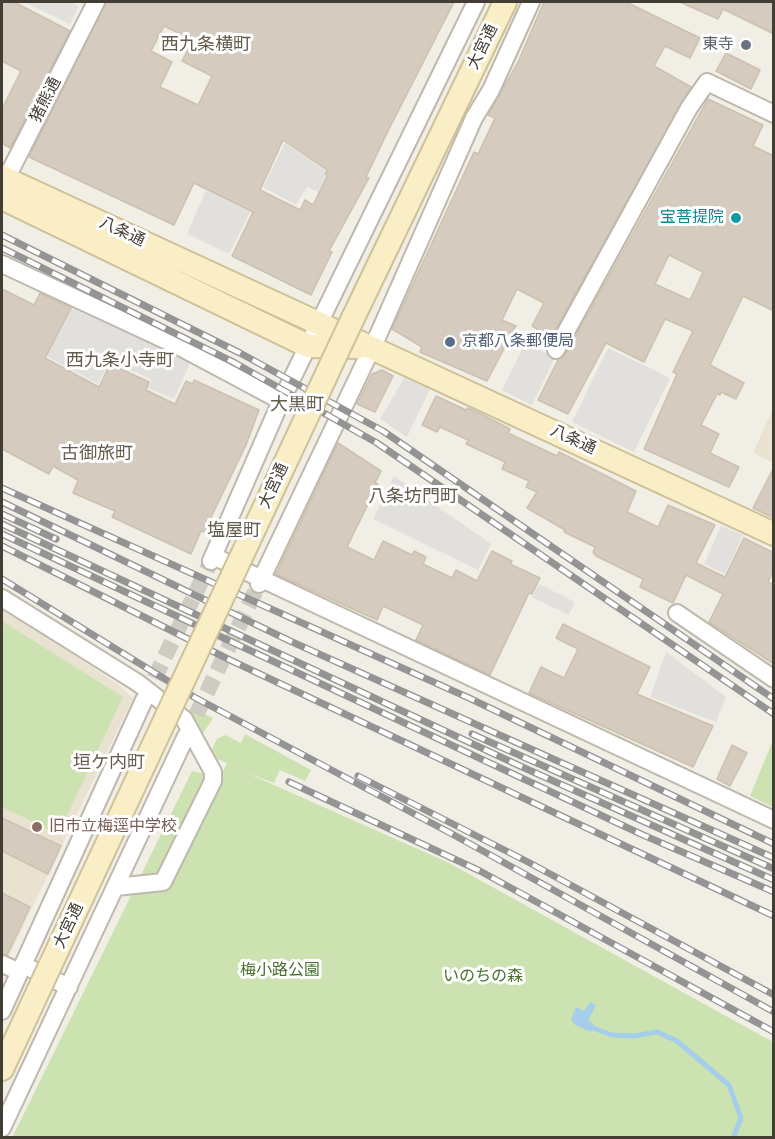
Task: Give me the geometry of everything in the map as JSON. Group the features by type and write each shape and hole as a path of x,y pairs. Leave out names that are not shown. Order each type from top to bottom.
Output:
{"street":[{"name":"猪熊通","path":"3,191 96,2"},
{"path":"476,2 281,400 212,559 774,820"},
{"name":"大宮通","path":"2,1069 353,318 505,2"},
{"path":"260,582 372,347 474,118 491,90 531,2"},
{"path":"556,350 689,108 707,82 774,114"},
{"name":"八条通","path":"3,191 320,323 774,534"},
{"name":"八条通","path":"3,191 308,346 372,347"},
{"path":"2,264 178,346 281,400"},
{"path":"2,598 138,683 184,719 213,772 213,781 163,882 116,887"},
{"path":"677,613 774,679"},
{"path":"2,1011 144,700"},
{"path":"2,1128 186,736"},
{"path":"2,964 69,987"}],"shaded area":[{"path":"24,2 71,2 79,6 70,24"},
{"path":"285,143 325,170 324,174 356,192 350,207 307,187 296,205 263,187"},
{"path":"206,190 250,212 229,254 187,234"},
{"path":"74,300 192,359 174,399 148,388 152,380 110,360 98,384 39,352 55,338"},
{"path":"525,343 555,357 532,405 502,390"},
{"path":"608,348 670,378 634,452 572,422"},
{"path":"404,378 430,389 407,437 380,419"},
{"path":"773,409 773,463 753,453"},
{"path":"394,476 491,544 478,570 373,519"},
{"path":"721,526 743,535 725,574 704,564"},
{"path":"539,584 575,602 569,615 532,597"},
{"name":"旧市立梅逕中学校","path":"2,607 119,685 133,698 7,960 2,957"},
{"path":"666,652 726,697 716,722 650,697"}],"green space":[{"name":"旧市立梅逕中学校","path":"2,621 123,697 58,834 2,807"},
{"path":"193,708 213,718 202,735 189,716"},
{"name":"梅小路公園","path":"245,734 311,770 305,781 280,770 274,783 247,773 447,862 773,1042 773,1137 12,1138 192,771 220,777 227,763 213,757 211,751 217,739 225,735 241,743"},
{"path":"773,740 773,807 750,796"}],"water":[{"path":"590,1002 596,1005 588,1021 594,1024 591,1032 575,1025 571,1019 576,1007 584,1011"}],"building":[{"path":"2,2 14,2 70,31 10,148 2,143 2,109 21,71 2,61"},
{"path":"106,2 454,2 388,131 366,177 369,178 329,251 332,252 311,295 232,256 253,212 194,183 174,225 29,157","holes":["164,26 193,40 182,61 212,76 198,105 160,87 172,62 151,51","283,140 327,170 325,174 328,175 313,205 305,200 300,210 260,190"]},
{"path":"544,2 626,2 700,38 690,58 665,46 654,66 691,87 551,337 532,326 544,303 517,289 502,320 516,326 487,381 420,352 422,347 392,329 474,152 478,154 495,118 488,115 518,62"},
{"path":"680,2 774,2 774,34 723,9 718,19"},
{"path":"726,53 760,70 751,89 716,71"},
{"path":"708,99 763,125 753,146 774,156 774,311 743,296 710,365 744,383 736,399 721,392 720,395 717,394 701,425 719,434 710,453 739,467 729,487 644,449 677,374 673,372 693,331 665,319 644,362 606,343 568,414 538,400 558,360 565,355","holes":["669,255 703,272 690,300 655,284"]},
{"path":"2,289 34,305 40,293 71,308 45,358 99,387 110,364 149,382 146,390 175,404 186,381 193,384 194,380 259,410 246,445 191,554 112,517 115,511 73,493 78,480 53,466 49,474 2,449"},
{"path":"382,370 393,376 375,412 357,404 372,374"},
{"path":"436,396 466,410 468,408 479,413 510,429 508,433 557,456 559,452 636,491 627,512 658,527 668,505 715,525 696,563 725,577 744,538 774,553 774,570 768,582 774,585 774,664 709,622 723,594 686,575 673,603 640,587 643,579 596,556 593,552 595,547 564,532 565,530 527,508 537,492 526,487 529,481 502,469 505,462 466,444 468,440 440,427 437,432 422,425"},
{"path":"338,443 381,471 375,483 378,484 347,547 374,560 383,541 412,555 414,551 426,557 423,564 452,578 456,570 477,581 492,551 512,561 510,564 540,578 532,594 529,593 490,675 416,640 423,625 383,606 377,620 276,574"},
{"path":"774,467 774,518 753,508"},
{"path":"563,624 650,667 637,694 713,726 693,767 529,693 541,667 564,678 578,649 556,638"},
{"path":"732,745 747,753 730,786 717,779"},
{"path":"2,818 61,846 48,874 2,851"},
{"path":"2,893 30,907 7,955 2,954"}],"waterway":[{"path":"593,1028 612,1035 634,1036 657,1032 677,1041 729,1085 741,1118 733,1138"}],"tunnel":[{"path":"144,700 211,561"},
{"path":"186,736 259,584"}],"railway":[{"path":"2,235 240,353 383,431 774,699"},
{"path":"2,248 235,363 377,443 774,714"},
{"path":"2,488 469,698 774,844"},
{"path":"2,502 290,641 774,858"},
{"path":"2,514 56,539"},
{"path":"2,524 520,766 774,880"},
{"path":"2,534 643,835 774,892"},
{"path":"2,546 230,660 774,916"},
{"path":"2,579 194,697 454,835 774,1012"},
{"path":"472,734 774,869"},
{"path":"358,776 528,862 774,995"},
{"path":"289,782 480,871 774,1032"}],"place":[{"name":"東寺","path":"746,45"},
{"name":"宝菩提院","path":"736,218"},
{"name":"京都八条郵便局","path":"450,342"},
{"name":"旧市立梅逕中学校","path":"37,827"}],"district":[{"name":"西九条横町","path":"206,45"},
{"name":"西九条小寺町","path":"120,361"},
{"name":"大黒町","path":"297,405"},
{"name":"古御旅町","path":"97,454"},
{"name":"八条坊門町","path":"413,497"},
{"name":"塩屋町","path":"234,531"},
{"name":"垣ケ内町","path":"109,763"}],"park label":[{"name":"いのちの森","path":"483,977"}]}
